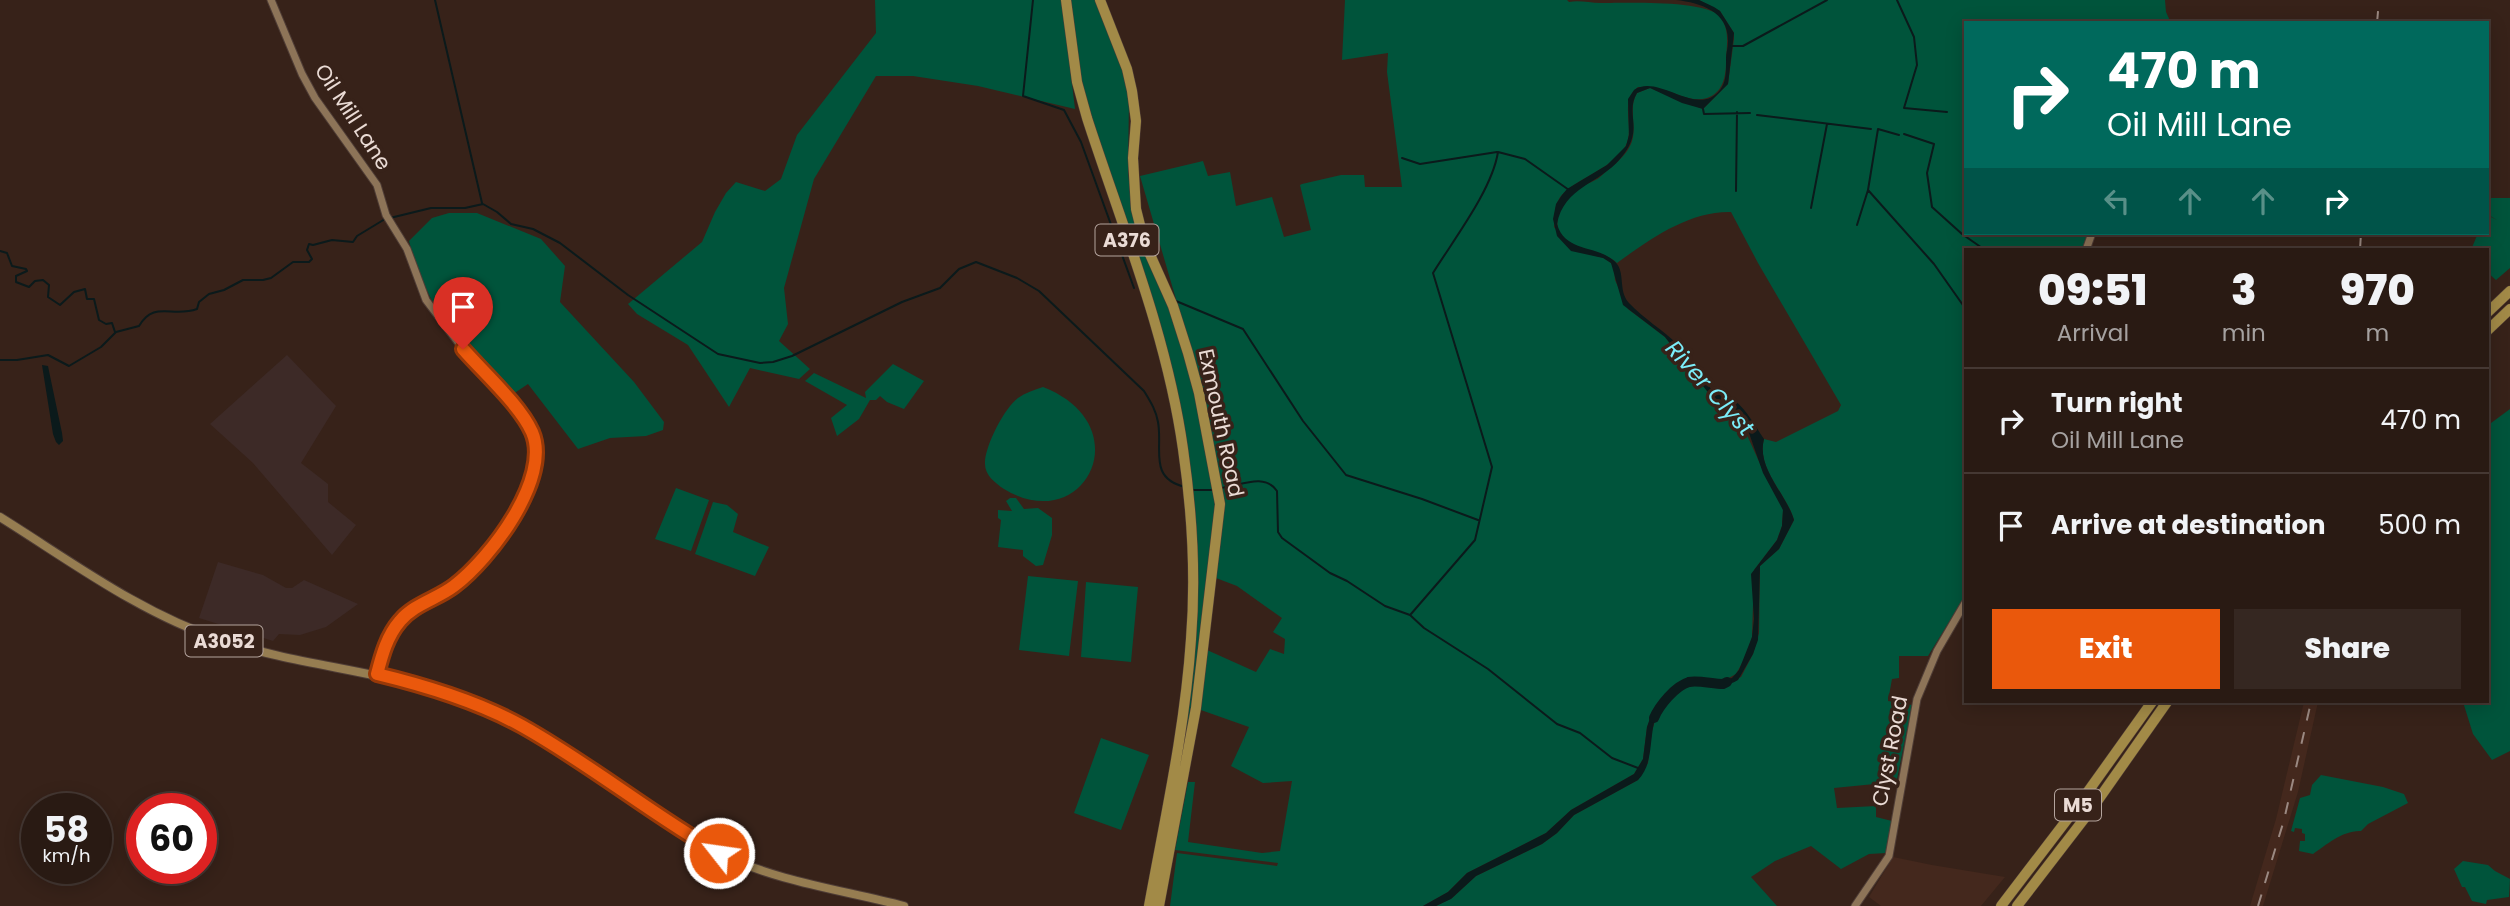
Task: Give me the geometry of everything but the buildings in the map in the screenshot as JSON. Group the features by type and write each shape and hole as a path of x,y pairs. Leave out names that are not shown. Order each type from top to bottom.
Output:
{"highway":[{"name":"Exmouth Road","path":"1066,0 1080,94 1163,355 1175,407 1189,495 1193,560 1189,662 1182,723 1149,906"},
{"name":"Exmouth Road","path":"1100,0 1132,91 1136,121 1133,158 1136,209 1144,242 1173,306 1199,393 1220,504 1196,708 1159,906"},
{"path":"2489,311 2510,291"},
{"path":"2489,329 2510,309"},
{"name":"M5","path":"2001,906 2151,703"},
{"name":"M5","path":"2017,906 2091,810 2166,703"}],"main road":[{"name":"A3052","path":"0,517 94,579 169,620 236,645 377,674 450,694 521,725 681,832 739,863 772,875 904,906"}],"street":[{"name":"Oil Mill Lane","path":"271,0 302,74 320,106 370,173 380,193 386,215 407,249 432,311 522,415 532,433 537,450 529,483 501,536 488,554 463,579 402,618 388,638 377,674"},
{"name":"Clyst Road","path":"1855,906 1889,856 1917,699 1937,651 1964,605"}],"shaded area":[{"path":"287,355 336,406 301,463 328,484 328,502 356,525 332,555 253,463 210,424"},
{"path":"218,562 263,575 286,588 292,588 304,580 358,604 326,627 300,635 279,634 273,641 199,618"},
{"path":"2304,703 2318,703 2298,792 2263,906 2250,906 2276,819"},
{"path":"1893,857 2005,877 1981,906 1881,906 1869,897"}],"green space":[{"path":"875,0 1062,0 1075,109 978,86 913,76 876,76 814,179 784,288 788,324 779,341 810,369 799,379 750,368 729,407 688,345 637,314 628,304 702,242 715,212 736,182 765,191 781,179 797,135 876,33"},
{"path":"1070,0 1098,0 1122,66 1129,98 1128,170 1137,234 1166,294 1191,372 1218,503 1190,730 1171,803 1195,627 1180,417 1080,76"},
{"path":"1345,0 1567,0 1664,4 1698,7 1720,16 1726,28 1727,39 1725,74 1720,89 1707,98 1695,99 1660,89 1638,87 1629,100 1629,132 1625,147 1610,163 1563,194 1556,207 1554,227 1573,250 1604,258 1611,263 1615,280 1628,309 1665,337 1707,391 1741,422 1780,501 1783,510 1782,526 1777,540 1754,570 1752,637 1736,674 1725,680 1688,677 1674,687 1657,704 1647,727 1643,759 1634,774 1571,810 1546,833 1467,873 1448,892 1423,906 1170,906 1177,853 1277,866 1278,863 1175,850 1188,782 1195,782 1188,842 1262,853 1280,851 1292,781 1263,783 1231,766 1249,727 1198,709 1207,650 1256,672 1270,649 1284,654 1285,639 1273,632 1282,618 1237,586 1216,578 1224,503 1178,306 1140,176 1203,161 1208,176 1230,172 1236,206 1272,197 1284,237 1311,230 1300,185 1302,184 1341,175 1364,175 1365,187 1402,187 1387,72 1388,53 1342,60"},
{"path":"1699,0 2165,0 2170,21 1964,21 1964,235 2088,235 2083,248 1964,248 1964,598 1928,656 1899,656 1899,678 1892,679 1888,701 1912,705 1895,782 1834,788 1837,808 1876,806 1876,817 1892,821 1886,853 1869,854 1841,869 1811,846 1775,861 1751,877 1777,906 1436,906 1452,898 1476,876 1542,844 1574,815 1638,780 1648,763 1652,731 1659,707 1683,685 1701,680 1722,685 1741,677 1753,654 1759,633 1760,566 1779,549 1794,520 1764,461 1764,439 1776,442 1838,411 1841,405 1731,212 1685,221 1656,236 1617,263 1611,258 1569,242 1559,231 1558,217 1570,196 1600,177 1621,159 1630,146 1633,106 1637,93 1650,88 1703,109 1728,84 1734,33 1720,11"},
{"path":"2489,198 2510,198 2510,268 2496,280 2489,274 2489,248 2472,248 2477,235 2489,235 2489,216 2497,220 2489,215"},
{"path":"449,213 477,213 541,239 565,266 560,302 634,382 664,422 663,430 646,436 610,438 578,449 528,384 513,394 496,381 432,301 416,267 409,241 432,218"},
{"path":"893,364 924,381 904,409 880,396 876,400 870,400 859,419 837,436 831,418 847,405 805,381 814,373 866,398 865,392"},
{"path":"1043,387 1073,404 1090,426 1095,449 1091,471 1078,488 1058,499 1033,500 1004,489 989,475 985,464 988,448 1007,410 1018,398"},
{"path":"2510,409 2510,751 2492,760 2473,734 2463,703 2489,703 2489,425"},
{"path":"676,488 709,500 691,551 655,539"},
{"path":"1016,498 1024,509 1038,508 1052,518 1052,535 1043,565 1036,566 1023,556 1023,550 998,547 1001,520 998,518 998,510 1012,511 1006,501"},
{"path":"713,502 727,505 738,514 733,532 769,547 755,576 695,554"},
{"path":"1028,576 1078,581 1069,656 1019,650"},
{"path":"1086,582 1138,587 1131,662 1081,657"},
{"path":"1101,738 1149,755 1121,830 1074,813"},
{"path":"2321,775 2383,787 2404,794 2408,803 2368,824 2361,831 2335,839 2313,854 2299,851 2300,841 2305,841 2305,834 2302,829 2295,828 2294,832 2291,831 2300,798 2310,795 2312,785"},
{"path":"2463,861 2488,865 2510,879 2509,897 2487,900 2486,904 2472,901 2454,869"}],"water":[{"path":"1676,0 1699,0 1714,7 1720,11 1734,33 1728,84 1703,109 1682,103 1650,88 1637,93 1633,108 1632,139 1628,148 1612,167 1574,194 1561,212 1557,224 1561,233 1573,244 1613,260 1620,269 1623,292 1629,303 1678,345 1709,387 1734,400 1747,413 1764,439 1764,460 1768,471 1794,520 1779,549 1760,566 1758,640 1738,680 1724,684 1695,681 1682,686 1666,699 1659,709 1647,764 1638,780 1574,815 1542,844 1476,876 1451,899 1436,906 1423,906 1448,892 1467,873 1546,833 1571,810 1634,774 1643,759 1652,712 1664,696 1688,677 1725,680 1732,678 1739,670 1752,637 1754,619 1751,574 1777,540 1782,526 1783,510 1763,473 1749,433 1741,422 1707,391 1665,337 1623,305 1611,263 1603,258 1571,251 1557,236 1553,219 1556,204 1567,189 1607,165 1626,146 1629,135 1628,99 1634,90 1644,86 1655,87 1700,100 1711,98 1724,83 1728,42 1724,23 1719,16 1704,7"},
{"path":"42,365 48,366 62,433 63,441 59,445 53,434"}],"waterway":[{"path":"435,0 482,203"},
{"path":"1033,0 1023,96 1064,110 1081,142 1134,288"},
{"path":"1731,46 1743,46 1827,0"},
{"path":"1897,0 1914,37 1917,65 1904,108 1947,112"},
{"path":"1703,109 1704,114 1750,113"},
{"path":"1736,191 1737,112"},
{"path":"1757,115 1871,129"},
{"path":"1811,208 1827,124"},
{"path":"1857,225 1868,190 1878,129 1899,135"},
{"path":"1904,134 1934,144 1927,173 1932,207 1982,248"},
{"path":"1402,158 1420,164 1497,152"},
{"path":"1411,614 1475,540 1492,467 1433,273 1480,198 1498,152 1525,159 1569,190"},
{"path":"1868,190 1934,264 1964,307"},
{"path":"390,218 431,208 465,208 483,204 511,224 533,229 560,243 628,295 718,354 760,363 792,356 902,302 940,288 959,269 976,262 1017,278 1039,291 1144,391 1157,418 1162,470 1173,483 1185,487"},
{"path":"0,360 48,355 69,366 101,347 116,332 139,326 151,314 197,309 199,302 209,294 243,280 271,278 293,262 309,262 312,259 307,250 309,244 332,240 353,242 357,236 385,219"},
{"path":"0,251 7,253 12,266 26,269 27,271 16,276 16,282 29,287 35,281 43,280 49,285 48,297 60,305 74,292 85,289 87,299 94,299 99,320 106,324 112,323 115,332"},
{"path":"1176,301 1243,329 1303,421 1346,475 1478,520"},
{"path":"1221,488 1259,481 1272,485 1277,491 1278,532 1282,538 1330,573 1385,606 1410,615 1424,628 1488,669 1557,724 1580,733 1612,758 1638,768"},
{"path":"1194,490 1212,490"},
{"name":"River Clyst","path":"1654,718 1668,697 1684,684 1727,682"}],"railway":[{"path":"2377,21 2379,0"},
{"path":"2360,248 2361,235"},
{"path":"2258,906 2284,820 2311,703"}],"route":[{"path":"463,349 529,425 537,457 522,499 488,554 451,588 402,618 388,638 377,674 450,694 521,725 681,832 719,853"}]}
